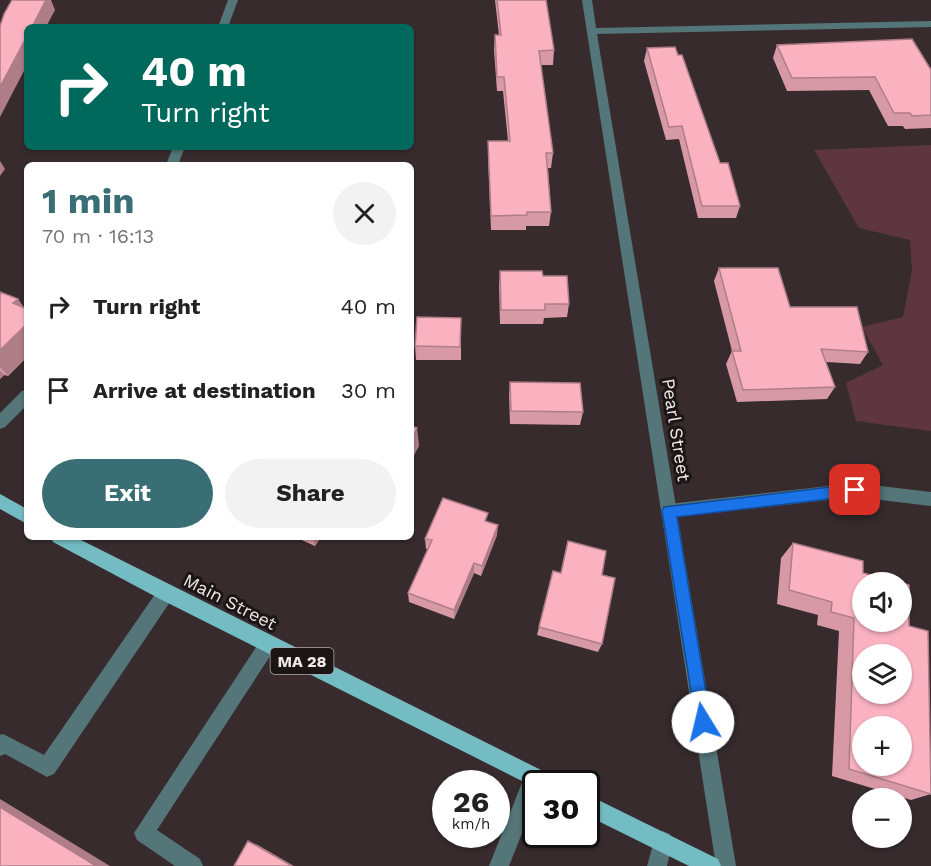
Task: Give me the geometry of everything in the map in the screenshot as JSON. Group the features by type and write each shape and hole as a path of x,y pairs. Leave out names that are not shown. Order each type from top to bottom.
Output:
{"main road":[{"path":"0,501 24,516"},
{"name":"Main Street","path":"65,540 522,771"},
{"path":"600,811 711,866"}],"street":[{"path":"224,24 233,0"},
{"name":"Pearl Street","path":"587,0 726,866"},
{"path":"593,31 931,24"},
{"path":"0,423 24,398"},
{"path":"669,511 855,490 931,499"},
{"path":"0,747 3,743 47,767 166,593"},
{"path":"193,866 144,833 268,644"},
{"path":"499,866 522,818"},
{"path":"657,866 663,842"}],"shaded area":[{"path":"931,145 931,431 856,421 846,383 883,365 862,327 903,317 912,270 910,240 859,228 814,150"}],"building":[{"path":"12,0 46,0 34,24 24,24 24,42 0,87 0,26"},
{"path":"497,0 546,0 554,50 539,51 553,153 546,153 551,212 491,216 488,141 510,141 504,77 497,77 495,35 501,35"},
{"path":"912,39 931,70 931,115 912,116 910,113 894,113 875,77 792,78 777,45"},
{"path":"675,47 678,55 682,55 720,163 728,163 740,206 702,206 682,126 669,127 647,48"},
{"path":"719,268 778,268 790,307 857,307 868,352 821,349 835,387 743,390 732,351 741,351"},
{"path":"500,271 542,271 543,276 567,276 569,304 545,304 545,310 501,310"},
{"path":"0,292 18,299 13,303 24,308 24,327 0,350"},
{"path":"417,317 461,318 460,347 415,346"},
{"path":"510,382 580,383 583,412 511,411"},
{"path":"443,498 488,513 485,521 498,525 482,566 474,563 454,610 408,593 432,540 425,539"},
{"path":"568,541 606,551 602,575 615,578 602,644 539,627 553,571 561,573"},
{"path":"793,543 863,561 863,572 852,572 852,617 831,612 832,602 789,590"},
{"path":"912,627 928,631 931,794 872,776 912,776 912,716 852,716 852,770 849,769 852,678 852,704 912,704 912,644 853,644 854,632 912,632"},
{"path":"0,807 96,866 0,866"},
{"path":"248,841 292,866 234,866"}],"route":[{"path":"703,722 669,511 855,490"}]}
